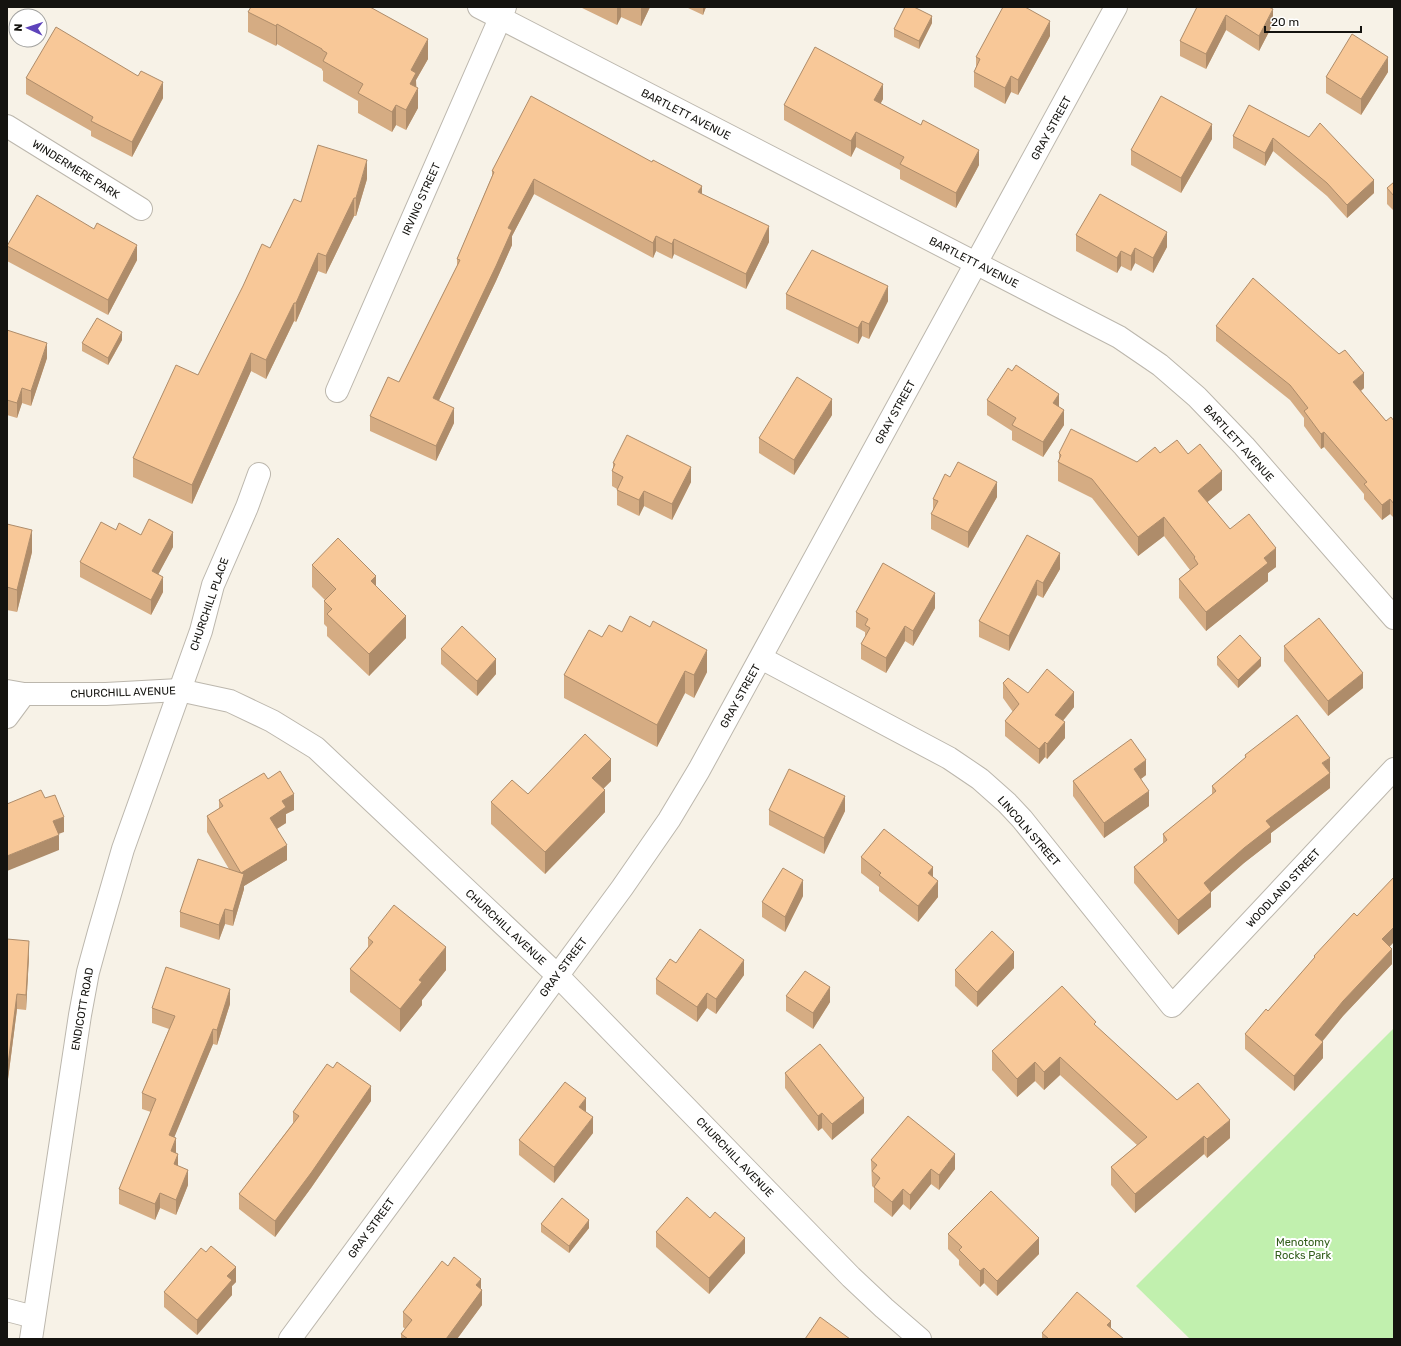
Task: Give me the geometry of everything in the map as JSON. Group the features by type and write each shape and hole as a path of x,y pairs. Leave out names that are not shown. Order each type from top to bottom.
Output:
{"street":[{"name":"BARTLETT AVENUE","path":"479,7 502,12 1119,338 1165,370 1197,397 1244,446 1394,618"},
{"name":"GRAY STREET","path":"290,1339 556,975 622,888 669,820 699,770 761,658 1116,7"},
{"name":"IRVING STREET","path":"337,391 502,12"},
{"name":"WINDERMERE PARK","path":"9,132 141,209"},
{"name":"CHURCHILL PLACE","path":"179,690 201,631 213,585 247,507 259,474"},
{"name":"LINCOLN STREET","path":"761,658 949,758 985,783 1022,819 1172,1006"},
{"name":"CHURCHILL AVENUE","path":"16,692 106,694 179,690 230,701 272,721 316,748 556,975 852,1277 884,1308 920,1339"},
{"name":"ENDICOTT ROAD","path":"31,1339 80,1015 88,972 108,897 123,849 179,690"},
{"path":"7,717 16,692"},
{"name":"WOODLAND STREET","path":"1172,1006 1394,769"},
{"path":"7,1310 34,1317"}],"green space":[{"name":"Menotomy Rocks Park","path":"1394,1028 1394,1339 1190,1339 1136,1286"}],"building":[{"path":"251,7 370,7 428,39 411,70 416,73 410,84 418,88 406,110 396,105 392,112 358,93 363,84 323,61 327,53 277,24 276,26 248,12"},
{"path":"905,7 914,7 932,16 919,41 894,29"},
{"path":"1003,7 1025,7 1050,21 1018,80 1011,76 1005,88 974,72 980,59 976,57"},
{"path":"1197,7 1269,7 1273,9 1259,36 1226,15 1206,54 1180,41"},
{"path":"56,27 138,76 141,71 163,82 132,142 91,121 93,117 26,78 44,48 48,48 48,41"},
{"path":"1352,34 1388,57 1361,99 1326,77"},
{"path":"815,47 883,84 874,100 921,125 923,120 979,150 956,193 900,164 904,157 856,132 851,141 784,105"},
{"path":"531,96 652,162 653,160 702,186 698,192 769,226 746,274 674,239 672,244 656,236 653,243 534,179 508,228 512,230 433,398 454,408 436,446 370,416 388,377 399,382 460,260 457,259 494,172 492,171"},
{"path":"1161,96 1212,124 1181,178 1131,150"},
{"path":"1249,105 1309,137 1320,123 1374,180 1347,205 1327,183 1273,138 1265,153 1233,136"},
{"path":"318,145 367,160 356,198 354,198 326,256 318,253 296,303 294,303 266,360 251,353 192,485 133,458 176,365 198,375 243,286 262,244 270,248 294,199 301,202"},
{"path":"1394,182 1394,196 1387,188"},
{"path":"1100,194 1167,232 1153,258 1135,248 1131,256 1121,251 1117,258 1076,235"},
{"path":"37,195 94,229 97,223 137,245 108,300 7,246"},
{"path":"812,250 888,286 869,324 862,321 858,328 786,294"},
{"path":"1253,278 1339,354 1345,350 1364,373 1353,382 1386,421 1391,417 1394,421 1394,504 1390,499 1382,505 1364,484 1367,482 1324,432 1321,434 1304,411 1308,408 1290,385 1216,326"},
{"path":"97,318 122,332 108,358 82,343"},
{"path":"7,330 47,343 31,391 22,388 17,403 7,400"},
{"path":"1016,365 1059,394 1053,403 1064,410 1043,442 1012,425 1016,418 987,400 1008,368 1012,371"},
{"path":"797,377 832,399 794,460 759,438"},
{"path":"1071,429 1137,462 1155,447 1160,453 1177,440 1188,454 1200,444 1222,471 1198,491 1230,529 1249,514 1276,548 1264,558 1268,563 1206,612 1179,579 1198,564 1194,558 1195,557 1164,517 1138,537 1092,479 1058,462 1061,455 1059,453"},
{"path":"627,435 691,467 672,504 644,491 639,500 617,490 623,477 612,471 615,464 613,463"},
{"path":"958,462 997,482 968,532 931,514 938,501 933,499 945,474 950,477"},
{"path":"149,519 173,532 152,571 163,577 151,600 80,562 101,522 116,530 119,523 141,535"},
{"path":"7,524 32,530 17,590 7,587"},
{"path":"1027,535 1060,553 1043,583 1037,580 1009,636 979,621"},
{"path":"338,538 376,576 371,581 406,616 369,654 327,614 332,609 324,601 336,589 312,565"},
{"path":"883,563 935,593 913,631 905,626 886,658 861,644 870,628 865,625 868,619 856,612"},
{"path":"630,616 650,627 653,621 707,650 694,675 685,671 657,725 564,675 589,630 602,637 609,625 622,632"},
{"path":"1319,618 1363,673 1328,701 1284,646"},
{"path":"462,626 496,659 477,681 441,649"},
{"path":"1240,635 1261,658 1238,680 1217,657"},
{"path":"1047,669 1074,692 1055,715 1065,722 1047,744 1045,742 1039,749 1005,721 1019,704 1003,683 1008,678 1028,693"},
{"path":"1297,715 1330,758 1322,763 1330,773 1266,821 1271,827 1244,848 1204,883 1211,892 1178,920 1134,867 1167,840 1163,834 1216,791 1212,786 1246,757 1245,755"},
{"path":"585,734 611,759 592,778 605,790 545,852 491,802 512,780 528,794"},
{"path":"1131,739 1146,760 1134,769 1149,791 1104,823 1073,781"},
{"path":"789,769 845,796 824,838 769,810"},
{"path":"280,771 294,794 282,801 286,807 270,818 287,845 241,873 207,816 223,806 219,800 264,773 268,779"},
{"path":"41,790 45,798 55,795 64,817 53,821 59,835 7,856 7,804"},
{"path":"884,829 933,867 928,873 938,881 918,906 879,875 881,873 861,857"},
{"path":"198,859 244,874 233,911 225,909 219,925 180,912"},
{"path":"783,868 803,880 785,917 762,902"},
{"path":"1394,877 1394,927 1382,939 1392,949 1343,1001 1315,1035 1323,1042 1294,1076 1245,1034 1266,1009 1268,1011 1315,957 1314,956 1354,913 1357,916"},
{"path":"394,905 446,947 419,980 422,982 400,1009 350,969 373,942 368,938"},
{"path":"700,929 744,960 716,999 707,993 697,1007 656,979 670,959 676,963"},
{"path":"992,931 1014,952 977,992 955,970"},
{"path":"7,939 29,941 26,995 17,994 7,1072"},
{"path":"166,967 230,989 217,1030 213,1029 169,1135 176,1138 171,1151 178,1154 174,1164 188,1170 176,1200 160,1193 155,1204 119,1189 156,1099 142,1093 175,1016 152,1008"},
{"path":"805,971 830,987 813,1013 786,996"},
{"path":"1062,986 1096,1022 1094,1024 1177,1100 1198,1083 1230,1120 1207,1139 1204,1136 1135,1194 1111,1167 1147,1137 1060,1057 1044,1072 1035,1062 1017,1079 992,1051"},
{"path":"820,1044 864,1098 832,1124 822,1113 818,1116 785,1073"},
{"path":"337,1062 371,1086 311,1173 275,1221 239,1194 299,1116 293,1112 327,1064 333,1068"},
{"path":"565,1082 586,1098 579,1107 593,1117 554,1167 519,1140"},
{"path":"908,1116 955,1154 939,1175 931,1169 910,1195 903,1189 892,1202 874,1187 880,1178 872,1171 877,1165 871,1160"},
{"path":"991,1191 1039,1238 997,1281 984,1268 980,1271 959,1250 962,1247 948,1234"},
{"path":"687,1197 710,1218 715,1212 745,1238 709,1278 656,1232"},
{"path":"562,1198 589,1220 569,1246 541,1224"},
{"path":"211,1246 236,1267 227,1276 232,1280 197,1320 164,1292 201,1248 206,1252"},
{"path":"454,1257 481,1279 476,1285 482,1290 446,1339 408,1339 401,1334 412,1320 403,1312 442,1261 448,1266"},
{"path":"1077,1292 1111,1321 1107,1325 1124,1339 1049,1339 1042,1333"},
{"path":"820,1317 850,1339 805,1339"}]}
